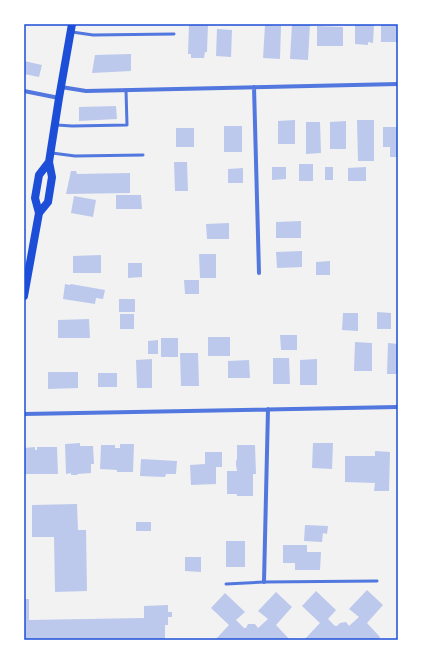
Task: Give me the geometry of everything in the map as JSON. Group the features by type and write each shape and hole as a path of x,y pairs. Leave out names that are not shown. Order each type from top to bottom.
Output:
{"main road":[{"path":"39,213 48,202 52,177 49,162 50,153 71,28"},
{"path":"24,296 39,213 35,198 36,191 39,175 49,162"}],"street":[{"path":"61,87 86,91 398,84"},
{"path":"254,87 259,273"},
{"path":"24,91 59,98"},
{"path":"24,414 398,407"},
{"path":"264,582 268,409"}],"lane":[{"path":"71,28 93,35 174,34"},
{"path":"55,124 72,126 127,125 126,90"},
{"path":"50,153 76,156 143,155"},
{"path":"226,584 264,582 377,581"}],"building":[{"path":"189,24 208,24 207,52 205,52 204,58 191,58 191,54 188,54"},
{"path":"292,24 310,24 308,60 290,59"},
{"path":"355,24 374,24 373,43 368,42 368,45 355,44"},
{"path":"381,24 398,24 398,42 381,42"},
{"path":"265,25 281,26 280,59 263,58"},
{"path":"317,26 343,27 343,46 317,46"},
{"path":"217,29 232,30 231,57 216,56"},
{"path":"131,54 131,71 92,73 95,55"},
{"path":"24,61 42,65 39,77 24,74"},
{"path":"116,106 117,119 79,121 79,107"},
{"path":"295,120 295,144 278,144 278,121"},
{"path":"357,120 374,120 374,161 358,161"},
{"path":"346,121 346,149 330,149 330,122"},
{"path":"306,122 320,122 321,153 306,154"},
{"path":"224,126 242,126 242,152 224,152"},
{"path":"383,127 398,127 398,157 390,157 390,147 383,147"},
{"path":"176,128 194,128 194,147 176,147"},
{"path":"174,162 187,162 188,191 175,191"},
{"path":"299,164 313,164 313,181 299,181"},
{"path":"272,167 286,167 286,179 272,180"},
{"path":"325,167 333,167 333,180 325,180"},
{"path":"366,167 366,181 348,181 348,168"},
{"path":"243,168 243,183 228,183 228,169"},
{"path":"71,171 76,171 77,174 130,173 130,193 66,194"},
{"path":"116,195 141,195 142,209 116,209"},
{"path":"74,196 96,200 93,217 71,213"},
{"path":"301,221 301,238 276,238 276,222"},
{"path":"229,223 229,239 207,239 206,224"},
{"path":"302,251 302,267 277,268 276,252"},
{"path":"199,254 216,254 216,278 200,278"},
{"path":"101,255 101,273 73,273 73,256"},
{"path":"330,261 330,275 316,275 316,262"},
{"path":"128,263 142,263 142,277 128,278"},
{"path":"184,280 199,280 199,294 185,294"},
{"path":"65,284 105,290 103,299 96,298 95,304 63,299"},
{"path":"119,299 135,299 135,312 119,312"},
{"path":"377,312 391,313 391,329 377,329"},
{"path":"343,313 358,313 358,331 342,330"},
{"path":"120,314 134,314 134,329 120,329"},
{"path":"89,319 90,338 58,338 58,320"},
{"path":"280,335 297,335 297,350 281,350"},
{"path":"208,337 230,337 230,356 208,356"},
{"path":"161,338 178,338 178,357 161,357"},
{"path":"158,340 158,354 148,354 148,341"},
{"path":"355,342 372,343 372,371 354,371"},
{"path":"388,343 398,344 398,374 387,374"},
{"path":"180,353 198,353 199,386 181,386"},
{"path":"273,358 289,358 290,384 273,384"},
{"path":"152,359 152,388 137,388 136,360"},
{"path":"317,359 317,385 300,385 300,360"},
{"path":"249,360 250,378 228,378 228,361"},
{"path":"48,372 78,372 78,388 48,389"},
{"path":"98,373 117,373 117,387 98,387"},
{"path":"80,443 80,446 93,446 94,464 91,464 91,473 77,474 78,475 71,475 71,473 66,474 65,444"},
{"path":"313,443 333,443 332,469 312,468"},
{"path":"120,444 134,444 133,472 117,472 117,470 100,469 101,445 115,445 115,448 120,448"},
{"path":"237,445 255,445 256,474 253,474 253,496 237,496 237,494 227,494 227,471 237,471"},
{"path":"35,447 35,450 37,450 37,447 57,447 58,474 24,474 24,448"},
{"path":"375,451 390,452 389,491 374,491 375,483 345,482 345,456 375,456"},
{"path":"205,452 222,452 222,467 216,467 216,484 191,485 190,465 205,464"},
{"path":"141,459 177,461 176,474 166,474 165,477 140,476"},
{"path":"77,504 78,530 86,530 87,591 55,592 54,537 32,537 32,505"},
{"path":"136,522 151,522 151,531 136,531"},
{"path":"305,525 328,526 327,534 323,533 322,542 304,541"},
{"path":"226,541 245,541 245,567 226,567"},
{"path":"283,545 307,545 307,552 321,552 320,570 295,570 295,563 283,563"},
{"path":"185,557 201,557 201,572 185,571"},
{"path":"367,590 383,605 367,623 380,637 378,640 304,640 320,623 302,606 316,591 336,610 328,619 335,626 346,622 349,626 359,617 349,609"},
{"path":"276,592 292,607 276,625 289,640 215,640 229,625 211,608 225,593 245,612 236,620 244,628 246,628 248,624 255,624 258,628 268,619 258,611"},
{"path":"24,599 29,599 29,620 144,618 144,606 168,605 168,612 172,612 172,617 168,617 168,625 165,625 165,640 24,640"}]}
